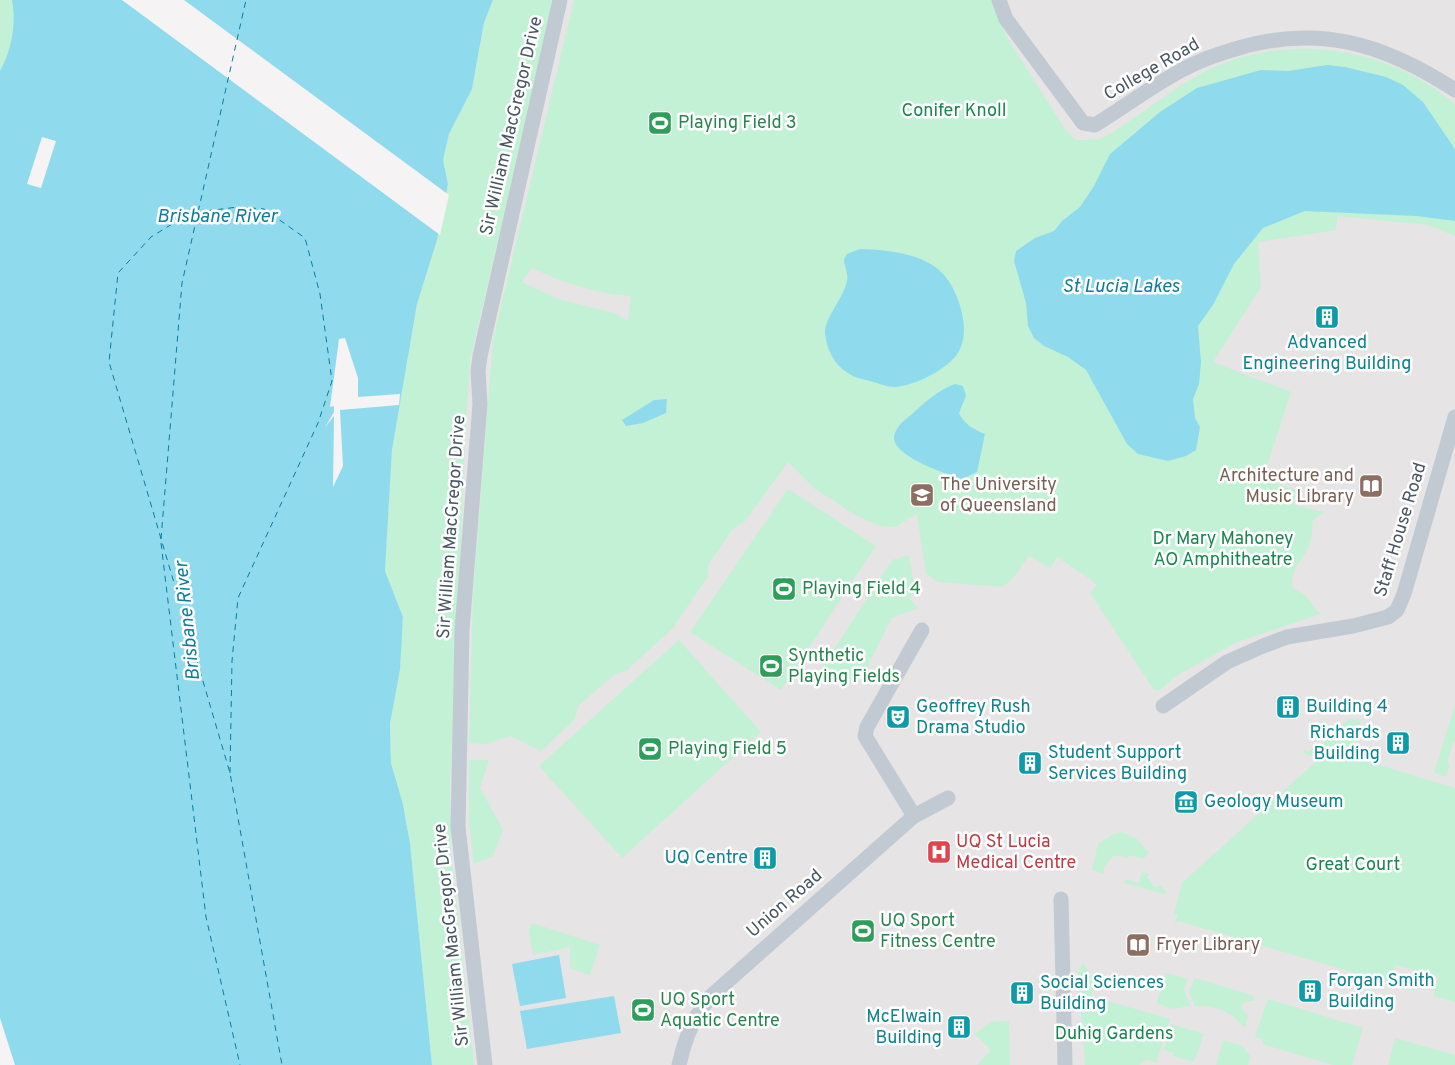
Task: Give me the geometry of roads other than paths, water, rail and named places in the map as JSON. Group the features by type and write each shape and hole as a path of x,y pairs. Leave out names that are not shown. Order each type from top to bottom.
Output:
{"street":[{"name":"Sir William MacGregor Drive","path":"485,1065 458,827 462,630 480,404 478,372 506,235 560,0"},
{"name":"College Road","path":"999,0 1006,19 1083,123 1095,125 1182,70 1212,56 1246,45 1279,38 1308,36 1334,38 1366,45 1409,62 1455,90"},
{"name":"Staff House Road","path":"1164,706 1227,662 1263,646 1287,637 1353,626 1388,617 1397,610 1404,594 1455,417"},
{"path":"914,816 865,736 867,727 922,630"},
{"name":"Union Road","path":"679,1065 685,1039 694,1017 711,996 914,816 948,798"},
{"path":"1061,899 1066,1065"}],"water":[{"name":"Brisbane River","path":"12,0 493,0 484,23 472,89 449,134 443,160 448,184 437,240 417,304 392,450 385,571 403,617 400,670 390,724 391,763 403,804 410,843 432,1065 15,1065 0,1018 0,71 8,54 12,36 14,18"},
{"name":"St Lucia Lakes","path":"1327,65 1345,67 1386,77 1403,85 1423,102 1455,149 1455,221 1416,216 1305,211 1263,228 1234,264 1213,305 1198,326 1201,362 1199,384 1193,399 1195,418 1200,427 1196,450 1186,456 1168,461 1138,454 1127,444 1086,370 1068,357 1044,346 1034,338 1028,326 1026,303 1014,261 1016,251 1035,238 1054,231 1062,221 1080,207 1094,186 1110,154 1160,112 1197,88 1261,70 1288,71"},
{"path":"860,249 882,250 917,258 937,268 950,283 962,312 964,333 959,351 940,370 922,380 903,386 891,387 857,378 837,364 826,341 826,327 847,281 844,259 847,254"},
{"path":"955,384 963,386 966,396 959,413 961,417 970,426 985,434 977,472 962,479 910,457 895,443 894,436 901,424 926,402 937,393"},
{"path":"667,399 666,413 643,423 626,426 622,420 654,400"},
{"path":"559,955 566,998 520,1006 512,964"},
{"path":"614,996 621,1033 527,1049 520,1011"}],"place":[{"name":"Playing Field 3","path":"660,123"},
{"name":"Advanced Engineering Building","path":"1327,317"},
{"name":"Architecture and Music Library","path":"1371,486"},
{"name":"The University of Queensland","path":"922,495"},
{"name":"Playing Field 4","path":"784,589"},
{"name":"Synthetic Playing Fields","path":"771,666"},
{"name":"Building 4","path":"1288,707"},
{"name":"Geoffrey Rush Drama Studio","path":"898,717"},
{"name":"Richards Building","path":"1398,743"},
{"name":"Playing Field 5","path":"650,749"},
{"name":"Student Support Services Building","path":"1030,763"},
{"name":"Geology Museum","path":"1186,802"},
{"name":"UQ St Lucia Medical Centre","path":"939,852"},
{"name":"UQ Centre","path":"765,858"},
{"name":"UQ Sport Fitness Centre","path":"863,931"},
{"name":"Fryer Library","path":"1138,945"},
{"name":"Forgan Smith Building","path":"1310,991"},
{"name":"Social Sciences Building","path":"1022,993"},
{"name":"UQ Sport Aquatic Centre","path":"643,1010"},
{"name":"McElwain Building","path":"959,1027"}],"park label":[{"name":"Conifer Knoll","path":"954,111"},
{"name":"Dr Mary Mahoney AO Amphitheatre","path":"1223,549"},
{"name":"Great Court","path":"1353,865"},
{"name":"Duhig Gardens","path":"1114,1034"}]}
